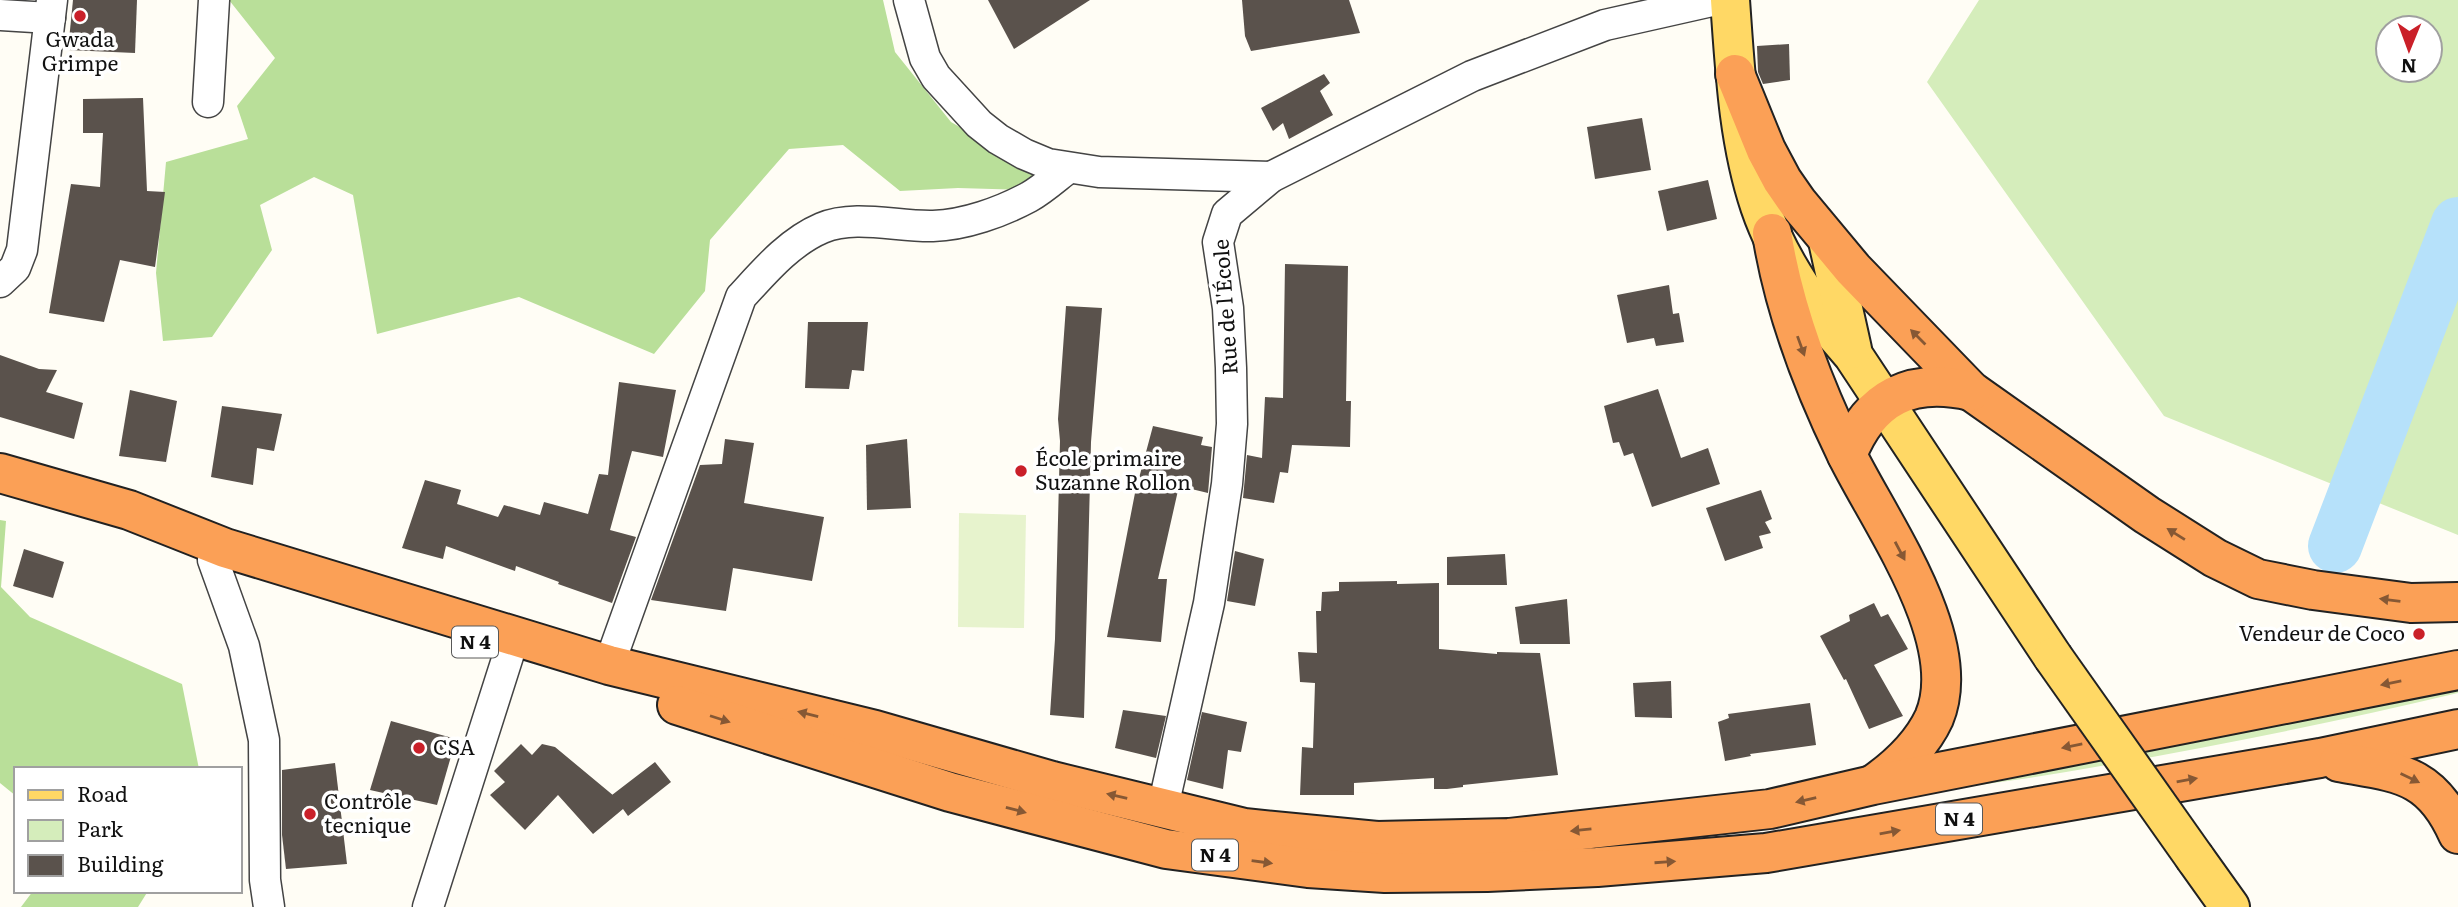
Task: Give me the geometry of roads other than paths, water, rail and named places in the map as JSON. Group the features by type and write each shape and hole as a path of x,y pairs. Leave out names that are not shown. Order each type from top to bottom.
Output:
{"highway":[{"path":"1735,74 1766,150 1782,180 1829,241 1897,316 1971,391 2147,515 2215,558 2258,579 2313,590 2411,603 2458,601"},
{"path":"1772,233 1789,313 1817,389 1847,455 1910,572 1934,631 1940,665 1940,692 1934,718 1914,749 1898,767 1873,785"},
{"path":"1847,455 1856,434 1869,415 1906,391 1927,386 1950,386 1971,391"},
{"name":"N 4","path":"0,473 129,510 225,548 609,665 874,730 1052,781 1244,828 1377,841 1509,838 1770,808 1873,785 2458,670"},
{"name":"N 4","path":"0,493 950,792 1154,846 1308,868 1385,873 1487,872 1597,867 1766,853 2320,758 2458,729"},
{"path":"2320,758 2399,773 2421,783 2438,799 2458,834"}],"main road":[{"path":"1730,0 1735,74 1744,143 1760,206 1807,299 1853,355 2053,657 2230,907"},
{"path":"1829,241 1853,355"}],"street":[{"path":"208,102 214,0"},
{"path":"909,0 925,58 936,77 979,124 1024,154 1048,164 1099,172 1271,177"},
{"name":"Rue de l'École","path":"1163,807 1209,603 1227,484 1232,424 1231,368 1228,308 1218,242 1227,214 1271,177 1472,76 1605,25 1716,0"},
{"path":"0,15 51,9 22,250 15,268 0,282"},
{"path":"609,665 741,297 780,257 820,229 834,224 856,222 933,226 974,219 1030,196 1068,168"},
{"path":"213,560 244,646 264,740 265,880 269,907"},
{"path":"428,907 509,653"}],"waterway":[{"path":"2335,546 2458,224"}],"place":[{"name":"Gwada Grimpe","path":"80,16"},
{"name":"École primaire Suzanne Rollon","path":"1021,471"},
{"name":"Vendeur de Coco","path":"2419,634"},
{"name":"CSA","path":"419,748"},
{"name":"Contrôle tecnique","path":"310,814"}]}
